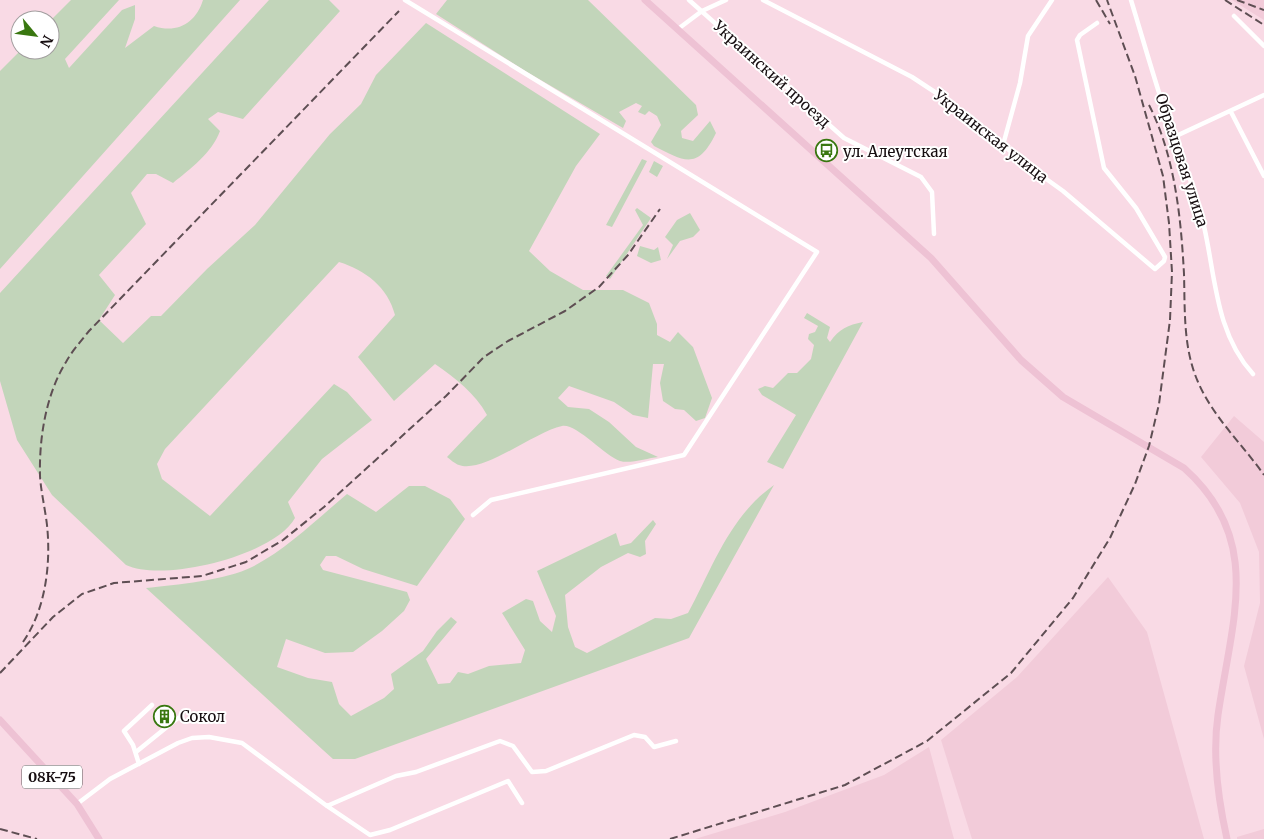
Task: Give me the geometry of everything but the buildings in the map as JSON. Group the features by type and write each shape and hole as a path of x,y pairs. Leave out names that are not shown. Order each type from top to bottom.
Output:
{"main road":[{"path":"645,0 931,258 1021,360 1063,397 1184,468 1202,482 1218,500 1233,528 1242,564 1241,588 1218,716 1216,746 1217,773 1227,839"},
{"name":"08К-75","path":"0,720 76,804 99,839"}],"street":[{"path":"405,0 817,252 684,455 491,500 473,515"},
{"name":"Украинский проезд","path":"689,0 844,138 920,177 932,192 934,234"},
{"path":"678,29 702,11 726,0"},
{"name":"Украинская улица","path":"763,0 912,78 950,102 1063,191 1152,267 1157,268 1164,261 1165,256 1136,208 1105,171 1101,157 1077,40 1080,35 1098,23"},
{"path":"1003,145 1018,91 1028,36 1052,0"},
{"name":"Образцовая улица","path":"1131,0 1174,137 1199,204 1206,231 1220,311 1230,340 1253,374"},
{"path":"1234,16 1264,46"},
{"path":"1174,137 1264,95"},
{"path":"1231,112 1264,176"},
{"path":"139,764 136,752 124,732 152,705"},
{"path":"136,752 178,718"},
{"path":"327,806 396,776 416,772 500,741 514,746 532,772 546,771 634,735 645,737 654,747 676,741"},
{"path":"76,804 110,779 192,738 225,738 242,744 370,835 390,830 508,781 522,803"}],"shaded area":[{"path":"1232,0 1264,0 1264,20 1243,7"},
{"path":"1234,416 1264,442 1264,739 1244,666 1260,603 1259,552 1240,503 1201,457"},
{"path":"1108,577 1147,632 1204,839 972,839 941,740 1017,677"},
{"path":"929,747 954,839 695,839 785,812 884,775"},
{"path":"1264,829 1264,839 1237,839 1237,837"}],"green space":[{"path":"71,0 119,0 65,59 69,68 122,10 135,5 135,19 125,48 154,26 170,29 185,25 196,15 203,0 240,0 0,269 0,71 11,60 60,60 60,11"},
{"path":"269,0 329,0 340,11 243,119 218,112 208,119 220,131 212,146 193,166 173,183 156,174 147,174 131,193 146,224 99,275 115,295 99,320 123,343 151,316 161,316 207,269 255,225 330,134 361,104 376,75 426,23 600,134 576,166 529,251 550,271 583,290 623,290 649,303 657,324 657,335 670,342 678,332 693,347 712,398 705,418 696,421 684,410 675,409 663,401 660,383 664,364 653,364 648,418 633,415 614,402 569,386 558,398 568,407 589,409 609,422 636,447 658,457 620,461 583,434 568,426 562,426 537,436 481,464 469,466 457,464 447,457 487,415 471,393 435,364 394,401 358,357 395,315 392,305 374,281 349,265 339,262 165,449 157,464 162,479 210,516 334,384 347,392 372,420 322,459 288,502 295,518 284,531 266,543 243,554 217,562 191,568 143,570 126,565 52,495 17,440 0,381 0,293"},
{"path":"447,0 588,0 696,105 698,115 681,131 682,138 693,141 710,121 716,133 703,153 697,158 682,159 665,152 654,146 651,142 661,125 657,116 649,111 645,115 638,112 642,106 636,103 619,112 626,121 623,128 527,72 436,14"},
{"path":"642,159 647,161 612,227 606,225"},
{"path":"654,161 663,166 657,177 649,172"},
{"path":"637,208 651,218 610,279 606,276 643,225 635,210"},
{"path":"690,213 700,230 693,237 680,241 667,259 673,245 665,237 677,220"},
{"path":"640,246 654,250 658,247 661,260 651,263 637,256"},
{"path":"807,313 830,327 827,338 830,342 844,328 863,322 783,469 767,462 796,415 762,395 758,389 765,386 773,388 788,373 797,373 811,359 814,345 808,339 809,334 815,332 818,326 804,318"},
{"path":"774,485 689,638 355,759 333,759 146,588 215,579 252,567 290,543 347,494 376,512 409,486 425,486 450,499 465,519 417,586 363,569 336,556 326,556 320,565 323,570 407,592 410,600 404,611 382,631 353,652 325,653 286,639 277,667 308,678 332,682 339,704 351,716 384,698 394,689 391,674 423,651 437,631 451,617 457,622 426,659 438,684 450,683 458,672 468,674 489,666 521,663 525,650 502,613 526,599 533,601 540,621 552,632 556,616 537,571 616,533 620,546 631,543 653,520 656,524 645,541 646,554 640,557 628,553 601,567 565,595 568,627 575,647 587,653 655,618 671,619 688,613 714,561 734,527 758,498"}],"railway":[{"path":"1096,0 1110,24"},
{"path":"670,839 845,785 927,741 1011,673 1073,598 1110,538 1135,484 1149,446 1159,404 1170,320 1172,272 1169,223 1163,176 1135,76 1107,0"},
{"path":"1225,0 1264,25"},
{"path":"1237,0 1264,10"},
{"path":"23,642 37,615 42,600 47,570 47,525 40,476 45,417 53,388 68,358 89,331 399,11"},
{"path":"1149,105 1165,145 1175,188 1183,253 1187,342 1193,369 1204,395 1212,407 1264,475"},
{"path":"0,673 53,617 82,594 114,583 202,576 246,562 283,540 324,507 446,396 484,357 508,341 565,311 599,287 628,255 660,209"},
{"path":"0,829 37,839"}],"place":[{"name":"ул. Алеутская","path":"827,151"},
{"name":"Сокол","path":"164,716"}]}
